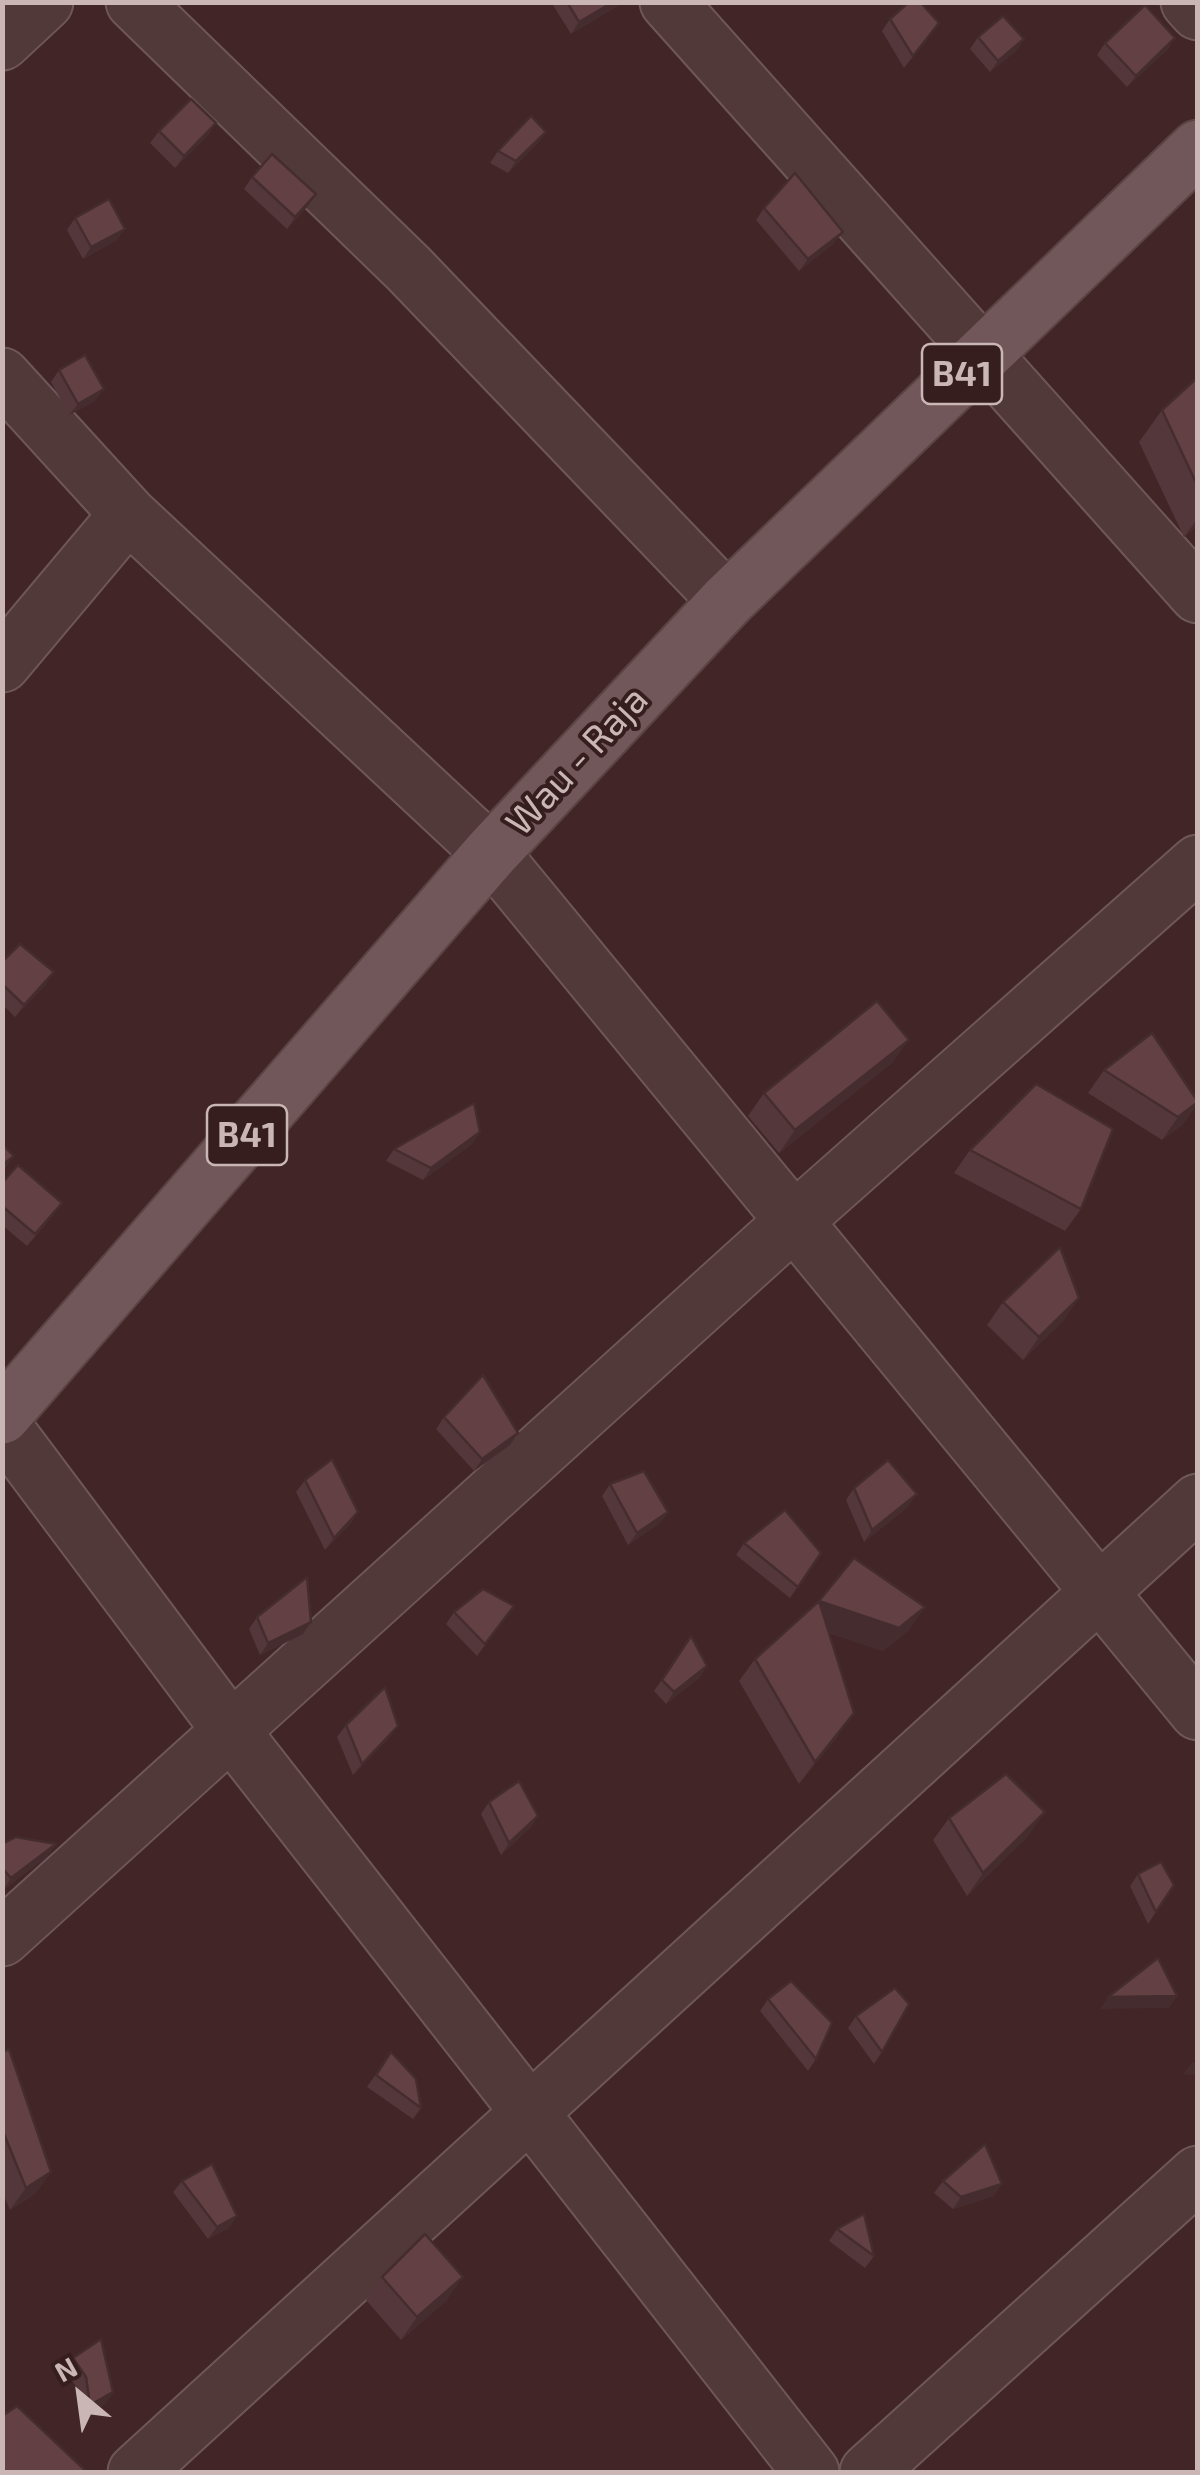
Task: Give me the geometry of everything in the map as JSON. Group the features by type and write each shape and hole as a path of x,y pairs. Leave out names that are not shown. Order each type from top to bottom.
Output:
{"main road":[{"name":"Wau - Raja","path":"2,1416 491,853 726,601 1198,148"}],"street":[{"path":"2,42 45,2"},
{"path":"134,2 408,269 726,601"},
{"path":"668,2 1198,594"},
{"path":"1189,2 1198,12"},
{"path":"2,376 128,514 491,853 1198,1712"},
{"path":"2,664 128,514"},
{"path":"2,1938 794,1221 1198,862"},
{"path":"2,1425 232,1732 811,2472"},
{"path":"136,2472 1198,1502"},
{"path":"868,2472 1198,2174"}],"building":[{"path":"567,2 613,2 579,22"},
{"path":"909,2 920,2 939,23 913,56 890,19"},
{"path":"1145,5 1175,38 1136,76 1105,43"},
{"path":"1003,16 1024,39 998,61 978,37"},
{"path":"191,99 216,123 184,156 159,131"},
{"path":"531,116 546,132 516,161 498,151"},
{"path":"272,154 316,194 295,217 252,177"},
{"path":"795,173 843,232 808,259 764,208"},
{"path":"109,199 125,229 91,247 75,218"},
{"path":"85,355 104,389 78,404 59,370"},
{"path":"1198,377 1198,487 1162,410"},
{"path":"20,944 54,972 24,1005 2,984 2,962"},
{"path":"877,1001 909,1040 795,1130 764,1093"},
{"path":"1152,1033 1198,1102 1178,1117 1104,1070"},
{"path":"1036,1084 1113,1129 1081,1209 970,1150"},
{"path":"474,1103 480,1132 431,1168 394,1149"},
{"path":"2,1144 14,1156 2,1165"},
{"path":"18,1165 62,1203 35,1234 2,1206 2,1183"},
{"path":"1060,1247 1079,1298 1039,1337 1003,1302"},
{"path":"483,1375 518,1433 482,1459 444,1417"},
{"path":"332,1459 358,1512 334,1538 305,1480"},
{"path":"888,1460 917,1494 872,1530 854,1488"},
{"path":"644,1471 668,1512 637,1533 610,1484"},
{"path":"785,1510 821,1553 798,1587 744,1543"},
{"path":"854,1558 925,1607 899,1628 819,1601"},
{"path":"307,1577 311,1622 268,1643 257,1617"},
{"path":"483,1589 514,1606 485,1644 454,1612"},
{"path":"819,1601 854,1713 815,1762 755,1659"},
{"path":"691,1636 707,1666 674,1692 662,1680"},
{"path":"385,1687 398,1726 362,1764 346,1725"},
{"path":"1006,1774 1045,1812 983,1873 949,1818"},
{"path":"519,1781 538,1816 509,1843 489,1802"},
{"path":"16,1837 56,1844 11,1878 2,1868 2,1844"},
{"path":"1161,1862 1174,1885 1156,1912 1138,1874"},
{"path":"1158,1958 1177,1996 1108,1997"},
{"path":"791,1981 832,2023 816,2059 768,1999"},
{"path":"895,1988 909,2004 882,2052 856,2016"},
{"path":"9,2049 51,2172 26,2188 2,2129 2,2052"},
{"path":"391,2052 416,2079 421,2108 376,2075"},
{"path":"985,2144 1002,2184 961,2197 943,2181"},
{"path":"212,2164 237,2216 217,2227 182,2181"},
{"path":"864,2214 874,2256 837,2229"},
{"path":"425,2234 463,2277 417,2317 382,2277"},
{"path":"101,2339 113,2392 90,2405 86,2377 73,2358"},
{"path":"17,2406 87,2472 2,2472 2,2416"}]}
